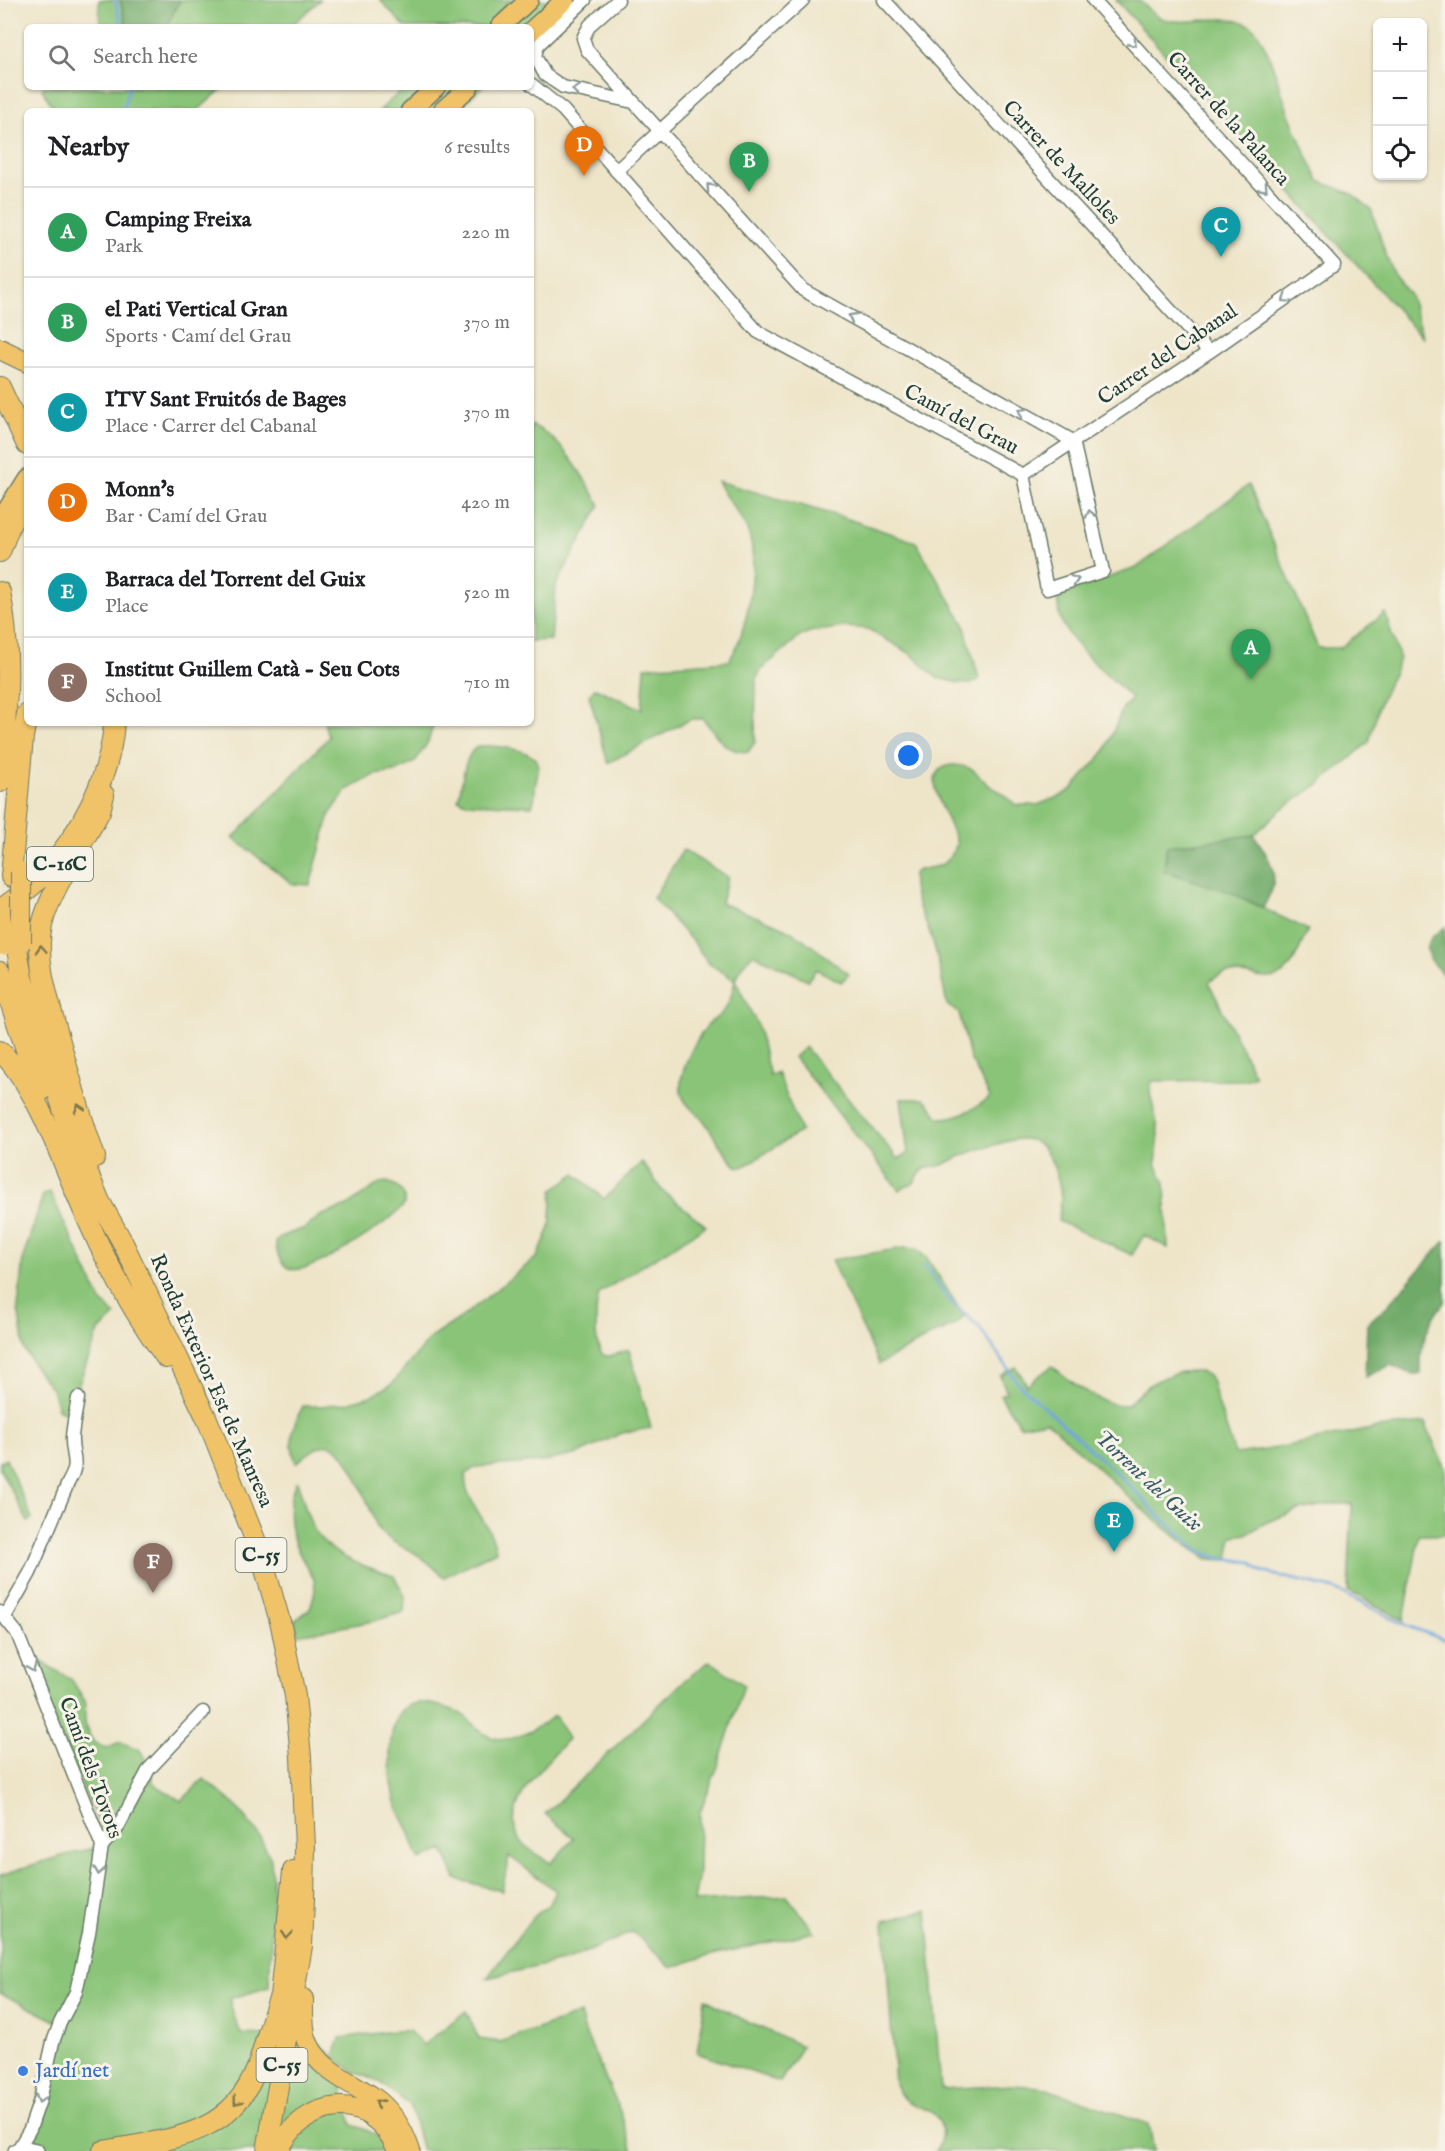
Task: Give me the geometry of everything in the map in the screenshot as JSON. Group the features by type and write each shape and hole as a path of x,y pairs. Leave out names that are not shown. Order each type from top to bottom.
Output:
{"highway":[{"path":"0,349 24,361"},
{"path":"0,387 24,438"},
{"path":"17,422 24,435"},
{"path":"0,552 10,525 24,500"},
{"path":"0,591 6,628 8,677 0,782"},
{"name":"Ronda Exterior Est de Manresa","path":"25,726 12,988 56,1124 91,1206 166,1358 227,1492 250,1555 266,1610 283,1698 294,1803 294,1848 282,1989 253,2151"},
{"path":"16,875 38,726"},
{"path":"0,912 42,877 75,832 97,791 108,757 113,726"},
{"path":"104,795 100,811 49,904 43,924 41,944 51,1007 76,1100 103,1181 122,1222 123,1243"},
{"name":"Ronda Exterior Est de Manresa","path":"0,912 13,943 68,1125 100,1202 123,1243 207,1419 260,1552 281,1625 295,1696 301,1757 305,1848 302,1946 267,2151"},
{"path":"0,971 39,1088 56,1124"},
{"path":"0,1051 25,1082 114,1275 139,1319 166,1358"},
{"path":"302,1946 303,2025 308,2043 325,2067 373,2097 388,2111 399,2127 410,2151"},
{"path":"103,2151 193,2132 213,2124 225,2115 250,2084 282,1989"},
{"path":"278,2151 287,2134 301,2121 316,2111 336,2107 354,2109 371,2116 385,2127 398,2151"}],"main road":[{"path":"503,24 529,0"},
{"path":"526,24 552,0"},
{"path":"534,28 565,0"},
{"path":"413,108 433,90"},
{"path":"434,108 454,90"},
{"path":"445,108 466,90"},
{"path":"0,521 24,483"},
{"name":"C-16C","path":"0,919 38,888 59,865 81,835 104,795 119,749 123,726"}],"street":[{"path":"585,0 538,45 535,56 545,75 563,87 633,102"},
{"name":"Camí del Grau","path":"534,86 563,110 758,332 1023,475 1047,589 1103,571 1073,441 803,290 587,50 583,38 590,26 618,0"},
{"path":"616,171 803,0"},
{"name":"Carrer de Malloles","path":"884,0 1209,352"},
{"name":"Carrer de la Palanca","path":"1093,0 1334,265"},
{"name":"Carrer del Cabanal","path":"1023,475 1209,352 1334,265"},
{"path":"2,1614 30,1573 74,1472 76,1459 72,1439 78,1398"},
{"name":"Camí dels Tovots","path":"2,1614 17,1633 102,1846 89,1933 76,1992 53,2042 40,2100 30,2129 16,2151"},
{"path":"102,1846 117,1829 149,1769 203,1712"},
{"path":"16,2151 27,2149 36,2151"}],"green space":[{"path":"99,0 120,0 126,24 100,24"},
{"path":"120,0 180,0 168,24 126,24"},
{"path":"180,0 320,0 293,24 168,24"},
{"path":"380,0 577,0 534,39 534,24 402,24"},
{"path":"1116,0 1139,0 1158,17 1171,21 1230,19 1241,21 1257,32 1268,53 1296,131 1319,181 1352,194 1371,209 1395,276 1410,295 1423,338"},
{"path":"43,90 221,90 200,108 53,108"},
{"path":"402,90 479,90 459,108 382,108"},
{"path":"534,427 552,438 562,448 600,505 556,585 551,640 534,641"},
{"path":"717,481 845,518 916,542 964,624 979,679 971,684 937,678 911,654 868,629 845,627 809,632 799,637 771,661 756,679 755,742 748,752 727,746 703,719 691,719 608,763 589,695 595,688 642,709 645,667 729,661 735,649 750,598 753,561 745,525"},
{"path":"1249,485 1318,648 1340,648 1385,613 1400,659 1380,702 1369,742 1322,782 1279,811 1254,835 1167,846 1164,871 1230,892 1308,930 1292,963 1285,972 1277,977 1228,973 1218,976 1209,983 1255,1076 1245,1080 1152,1081 1150,1093 1159,1133 1156,1164 1165,1183 1168,1248 1144,1235 1132,1255 1058,1221 1061,1198 1053,1164 1043,1148 1026,1139 1016,1139 970,1152 941,1166 925,1169 921,1171 914,1183 899,1190 794,1057 805,1047 898,1159 908,1153 901,1099 923,1099 939,1118 945,1118 966,1112 990,1097 970,1058 959,1013 947,1005 934,944 918,906 914,890 913,874 916,871 941,865 957,845 936,792 937,773 951,765 972,769 991,787 1016,805 1037,805 1072,789 1105,751 1123,708 1132,699 1083,652 1066,630 1060,618 1057,595 1136,568"},
{"path":"325,726 433,726 428,742 415,762 395,772 375,775 347,790 330,814 310,885 293,884 233,838 329,737"},
{"path":"477,746 521,751 535,759 538,770 532,806 466,803 458,799 466,763"},
{"path":"1254,835 1268,858 1274,879 1263,908 1230,892 1164,871 1167,846"},
{"path":"683,850 728,877 721,903 781,926 803,939 849,974 841,982 816,969 808,980 753,954 742,966 735,980 708,963 694,943 653,898"},
{"path":"1445,927 1445,977 1430,960 1426,949 1431,938"},
{"path":"735,980 757,1024 770,1076 777,1072 801,1131 743,1167 736,1166 731,1161 704,1121 687,1104 681,1093 686,1062 707,1026 727,1006"},
{"path":"642,1162 662,1190 706,1226 601,1292 598,1297 596,1330 599,1347 606,1356 629,1350 651,1428 622,1433 578,1454 541,1462 476,1467 466,1474 468,1492 494,1541 496,1551 444,1577 422,1557 389,1539 381,1532 351,1466 336,1448 328,1445 319,1447 296,1463 292,1447 292,1433 299,1413 303,1406 346,1403 371,1396 392,1384 430,1338 462,1317 537,1257 550,1228 553,1190 575,1174 604,1199"},
{"path":"387,1182 401,1190 404,1205 384,1223 350,1246 316,1264 301,1269 291,1269 281,1262 276,1246 280,1237 305,1228 320,1216 347,1206 380,1183"},
{"path":"50,1192 101,1301 116,1315 99,1331 79,1383 71,1416 58,1409 52,1389 24,1349 18,1308 23,1258 43,1195"},
{"path":"1445,1241 1445,1301 1433,1318 1425,1336 1421,1355 1421,1374 1411,1374 1391,1365 1365,1377 1367,1324 1387,1306"},
{"path":"903,1248 916,1249 927,1258 964,1316 955,1325 879,1364 831,1260"},
{"path":"1052,1366 1097,1398 1106,1402 1127,1405 1142,1390 1160,1379 1188,1371 1205,1374 1210,1379 1235,1454 1377,1428 1425,1423 1445,1469 1445,1535 1419,1535 1404,1620 1348,1591 1352,1504 1331,1504 1299,1510 1265,1523 1247,1534 1233,1536 1227,1560 1208,1559 1186,1545 1140,1507 1047,1421 1020,1426 1000,1395 1007,1392 1000,1376 1016,1367 1027,1385"},
{"path":"6,1459 32,1518 28,1522 0,1469 0,1462"},
{"path":"297,1481 310,1521 319,1537 337,1553 348,1559 394,1576 405,1596 404,1612 374,1621 298,1635 294,1621 310,1609 315,1591 314,1579 298,1551 291,1526 290,1502"},
{"path":"24,1651 72,1680 86,1703 85,1724 94,1741 106,1748 120,1742 139,1749 147,1761 112,1826 102,1832"},
{"path":"710,1661 744,1685 718,1766 700,1812 699,1872 694,1902 787,1896 815,1932 703,1957 671,1968 633,1932 567,1960 487,1978 532,1918 550,1904 556,1891 509,1856 502,1891 456,1879 443,1850 420,1860 394,1794 390,1761 391,1743 394,1727 400,1714 410,1705 424,1703 439,1706 463,1715 488,1736 501,1739 515,1738 555,1716 568,1739 527,1786 519,1800 515,1814 515,1828 521,1841 531,1851 551,1863 574,1838 545,1814 686,1679"},
{"path":"149,1769 154,1784 181,1801 204,1779 236,1806 257,1832 271,1859 273,1896 269,1987 229,1999 241,2034 312,2037 334,2057 340,2038 409,2031 423,2045 466,2011 479,2039 500,2042 580,2014 585,2032 620,2111 633,2151 422,2151 410,2105 376,2080 354,2072 335,2058 352,2125 373,2134 389,2151 123,2151 121,2138 44,2151 30,2142 30,2129 60,2023 0,1993 0,1875 102,1846"},
{"path":"927,1910 941,2089 1013,2085 1041,2087 1149,2124 1154,2151 935,2151 942,2131 939,2121 931,2112 905,2100 895,2084 884,1921"},
{"path":"705,1999 744,2020 802,2046 780,2082 697,2053"}],"waterway":[{"path":"115,0 121,24"},
{"path":"124,108 128,90"},
{"name":"Torrent del Guix","path":"925,1265 947,1298 979,1327 1018,1383 1120,1476 1159,1516 1200,1551 1218,1558 1251,1562 1259,1570 1267,1573 1334,1589 1410,1627 1445,1640"}],"place":[{"name":"Monn's","path":"584,176"},
{"name":"el Pati Vertical Gran","path":"749,192"},
{"name":"ITV Sant Fruitós de Bages","path":"1221,257"},
{"name":"Camping Freixa","path":"1251,679"},
{"name":"Barraca del Torrent del Guix","path":"1114,1552"},
{"name":"Institut Guillem Catà - Seu Cots","path":"153,1593"},
{"name":"Jardí net","path":"23,2071"}]}
